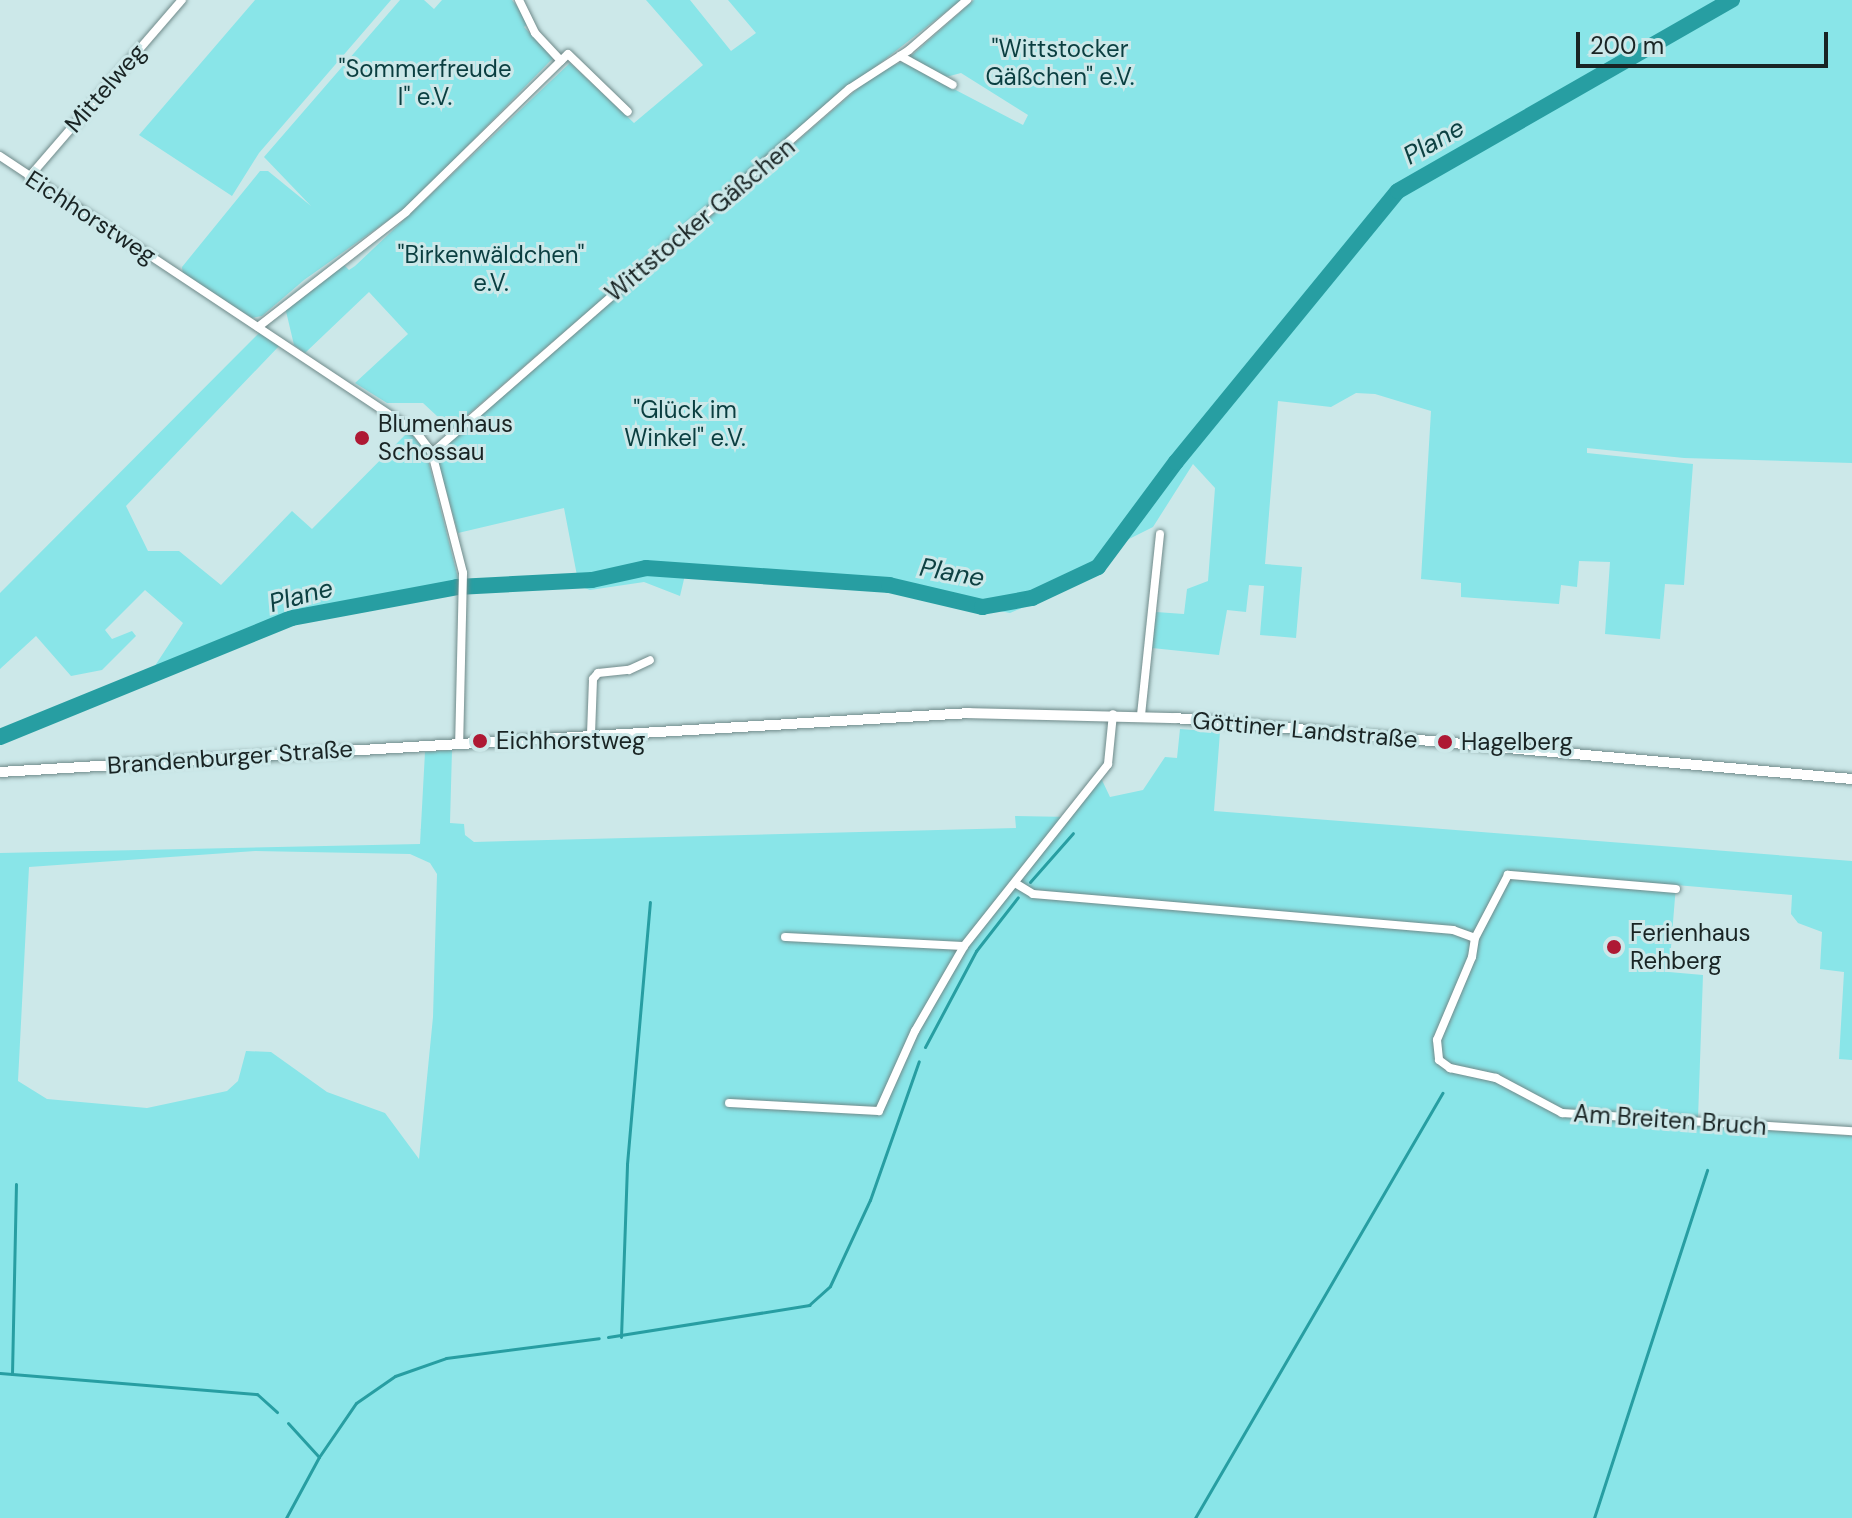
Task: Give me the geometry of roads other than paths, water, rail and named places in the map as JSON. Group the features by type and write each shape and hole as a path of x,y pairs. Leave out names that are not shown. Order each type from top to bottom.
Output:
{"street":[{"name":"Mittelweg","path":"29,177 182,0"},
{"path":"519,0 535,33 561,61"},
{"name":"Wittstocker Gäßchen","path":"432,453 849,89 900,56 967,0"},
{"path":"258,327 406,212 568,54 628,112"},
{"path":"900,56 953,85"},
{"name":"Eichhorstweg","path":"0,156 404,422 432,453 463,573 466,597 459,743"},
{"path":"1141,715 1160,534"},
{"path":"591,734 593,679 598,673 629,670 650,660"},
{"name":"Göttiner Landstraße","path":"459,743 937,713 1113,714 1852,779"},
{"path":"729,1103 879,1111 910,1040 964,946 1108,764 1113,714"},
{"name":"Brandenburger Straße","path":"0,772 459,743"},
{"name":"Am Breiten Bruch","path":"1676,889 1512,873 1497,887 1435,1048 1450,1068 1496,1078 1562,1113 1852,1131"},
{"path":"1015,883 1033,894 1453,930 1475,938"},
{"path":"785,937 964,946"}],"waterway":[{"name":"Plane","path":"0,737 292,618 457,587 592,580 646,568 889,585 982,607 1032,598 1098,567 1176,462 1398,191 1732,0"},
{"path":"1030,882 1073,833"},
{"path":"925,1047 976,951 1018,897"},
{"path":"621,1337 627,1164 650,902"},
{"path":"608,1337 809,1305 830,1286 870,1200 919,1061"},
{"path":"1195,1518 1442,1093"},
{"path":"1594,1518 1707,1170"},
{"path":"12,1374 16,1184"},
{"path":"319,1457 356,1403 395,1376 446,1358 599,1338"},
{"path":"0,1373 257,1394 277,1412"},
{"path":"286,1518 319,1457 288,1423"}],"place":[{"name":"Blumenhaus Schossau","path":"362,438"},
{"name":"Eichhorstweg","path":"480,741"},
{"name":"Hagelberg","path":"1445,742"},
{"name":"Ferienhaus Rehberg","path":"1614,947"}],"park label":[{"name":"\"Wittstocker Gäßchen\" e.V.","path":"1060,63"},
{"name":"\"Sommerfreude I\" e.V.","path":"425,83"},
{"name":"\"Birkenwäldchen\" e.V.","path":"491,269"},
{"name":"\"Glück im Winkel\" e.V.","path":"685,424"}]}
